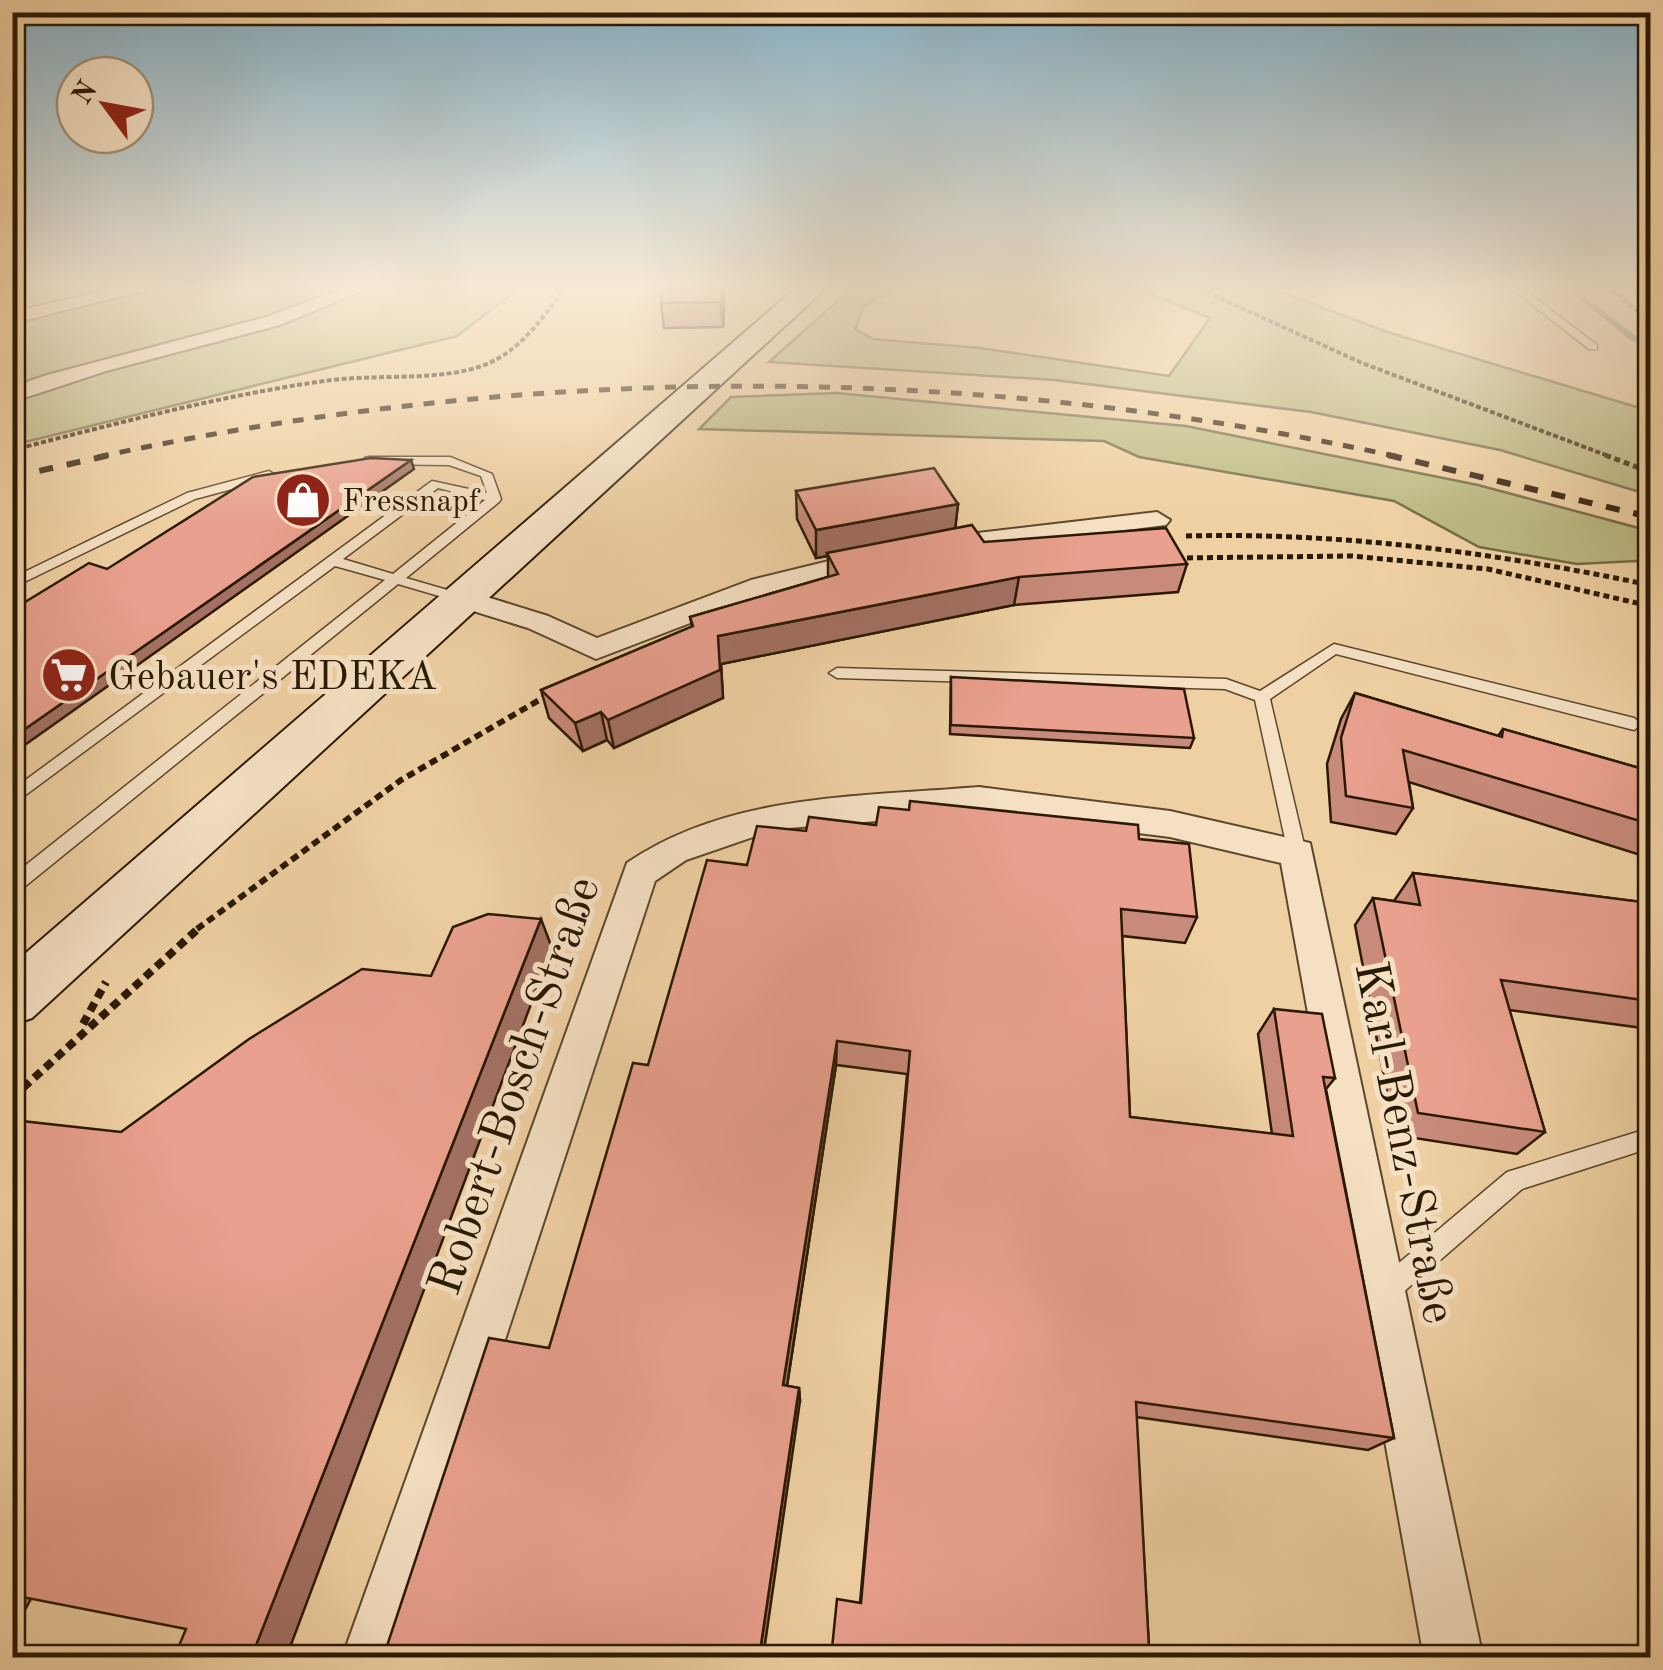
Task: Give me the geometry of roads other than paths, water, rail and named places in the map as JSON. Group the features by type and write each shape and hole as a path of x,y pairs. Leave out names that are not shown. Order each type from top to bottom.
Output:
{"main road":[{"path":"12,1000 724,367"}],"street":[{"path":"12,394 89,367"},
{"path":"464,599 538,622 596,649 762,586 822,568 983,538 1162,529"},
{"name":"Robert-Bosch-Straße","path":"371,1658 640,872 673,850 775,816 979,800 1170,824 1297,853"},
{"name":"Karl-Benz-Straße","path":"1297,853 1454,1658"}],"lane":[{"path":"359,462 400,458 450,462 486,474 495,499"},
{"path":"12,584 191,496 280,473"},
{"path":"12,798 436,484 495,499"},
{"path":"12,887 495,499"},
{"path":"334,561 464,599"},
{"path":"1262,697 1334,649 1634,724"},
{"path":"837,673 1226,684 1262,697"},
{"path":"1262,697 1297,853"},
{"path":"1383,1293 1515,1180 1650,1138"}],"waterway":[{"path":"1650,1572 1646,1593 1650,1621"}],"railway":[{"path":"98,457 261,426 423,404 586,391 749,386 912,390 1074,404 1237,426 1399,457"},
{"path":"12,477 110,455"},
{"path":"1388,455 1650,517"}],"place":[{"name":"Fressnapf","path":"303,500"},
{"name":"Gebauer's EDEKA","path":"69,675"}]}
